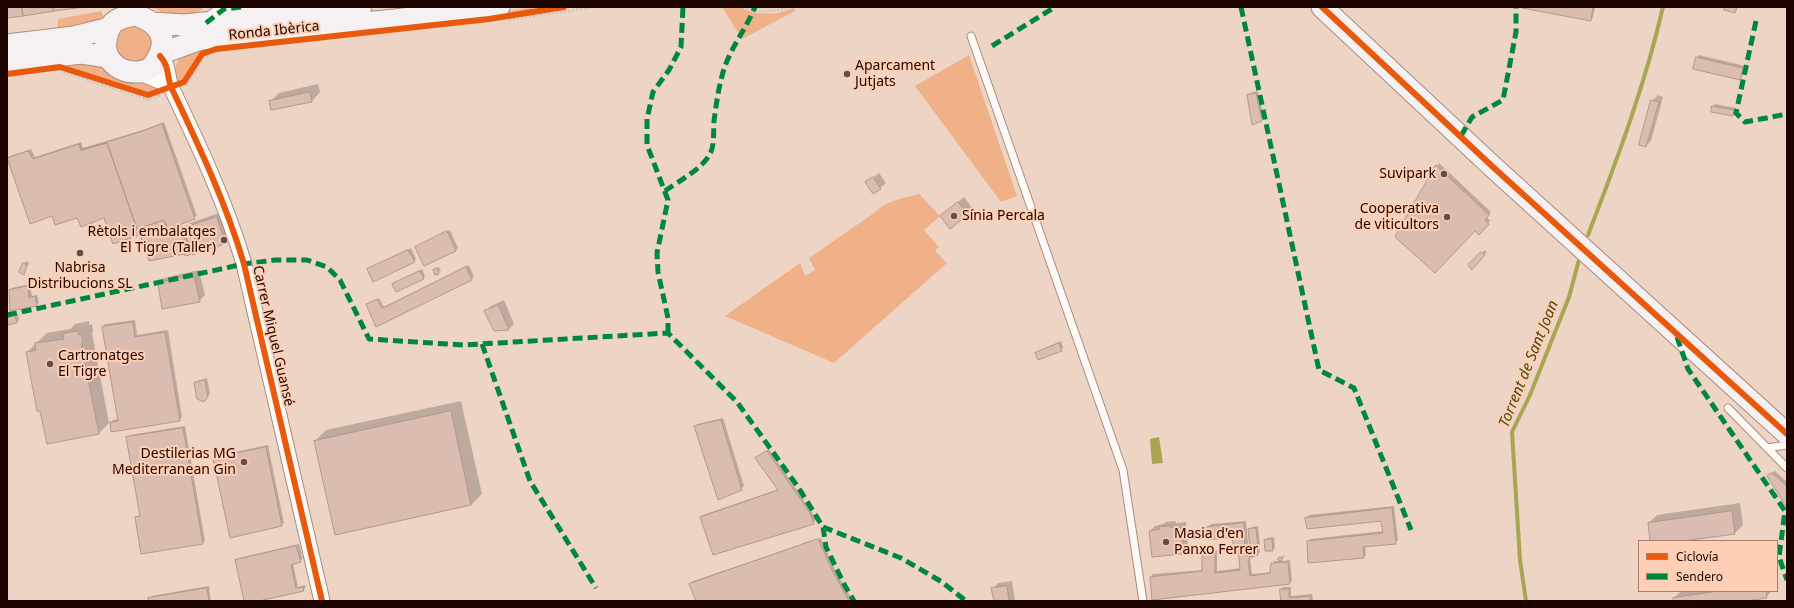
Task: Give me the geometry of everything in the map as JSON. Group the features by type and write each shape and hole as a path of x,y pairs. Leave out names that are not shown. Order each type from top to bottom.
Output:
{"street":[{"name":"Ronda Ibèrica","path":"206,23 224,9 242,7"},
{"name":"Ronda Ibèrica","path":"7,45 74,37 110,28 113,23 123,16 140,15 184,24 361,7"},
{"path":"1322,7 1493,167 1787,434"},
{"name":"Ronda Ibèrica","path":"138,72 144,72 155,64 160,55 201,39 395,20 502,12"},
{"path":"140,15 160,31 162,40 160,55"},
{"path":"110,28 105,43 108,57 115,66 128,72 138,72 166,91"},
{"path":"7,62 81,53 108,57"},
{"name":"Carrer Miquel Guansé","path":"160,55 166,63 166,91 206,162 236,237 244,264 322,601"}],"lane":[{"path":"971,36 1123,470 1143,601"},
{"path":"1728,408 1787,468"},
{"path":"1767,448 1787,445"}],"path":[{"path":"502,12 564,7"},
{"path":"746,7 755,11 766,12 789,7"}],"shaded area":[{"path":"151,7 204,7 191,15 178,16 164,13"},
{"path":"533,7 551,7 504,15 503,12"},
{"path":"722,7 739,7 755,13 774,14 794,8 795,11 742,39"},
{"path":"101,11 104,18 89,28 57,33 58,19"},
{"path":"132,24 148,30 154,45 146,60 130,64 116,55 115,38 118,32"},
{"path":"215,47 202,52 184,80 175,82 175,71 180,58 191,51"},
{"path":"969,55 1017,196 1001,202 915,86"},
{"path":"80,59 100,65 110,74 126,81 152,83 162,88 147,93 60,65"},
{"path":"919,194 940,216 924,230 939,247 935,251 947,263 834,363 725,316 800,263 805,276 815,270 809,258 878,209 895,200"},
{"path":"1159,437 1163,463 1152,464 1150,439"}],"building":[{"path":"7,7 22,7 23,16 7,18"},
{"path":"22,7 53,7 54,11 23,16"},
{"path":"53,7 85,7 54,11"},
{"path":"1522,7 1593,7 1591,21"},
{"path":"1725,7 1737,7 1735,13 1724,10"},
{"path":"1696,57 1743,68 1740,80 1693,69"},
{"path":"310,92 312,102 271,110 269,101"},
{"path":"1256,93 1262,121 1252,125 1247,95"},
{"path":"1651,100 1659,102 1646,147 1639,145"},
{"path":"1712,106 1734,110 1733,116 1711,112"},
{"path":"162,124 195,219 168,229 164,220 137,229 107,143 81,150"},
{"path":"107,143 137,229 164,220 168,229 141,238 140,235 113,244 104,218 81,227 77,218 55,225 52,216 30,224 7,158 28,151 33,159 79,144 81,150"},
{"name":"Cooperativa de viticultors","path":"1436,165 1489,215 1485,220 1489,224 1479,235 1475,231 1435,273 1395,237"},
{"path":"873,177 881,189 873,194 865,182"},
{"name":"Sínia Percala","path":"958,202 968,215 950,229 940,216"},
{"path":"217,217 224,240 222,245 192,255 183,228"},
{"path":"179,225 190,255 185,256 185,254 149,261 141,238"},
{"path":"447,231 456,251 424,266 415,247"},
{"path":"408,250 415,262 373,282 367,269"},
{"path":"1481,252 1485,255 1472,270 1468,265"},
{"path":"23,263 27,265 24,275 19,272"},
{"path":"466,267 472,280 376,327 366,304 377,299 382,308"},
{"path":"437,268 439,274 435,275 433,270"},
{"path":"420,271 424,279 396,292 392,284"},
{"path":"194,275 200,302 162,309 158,283"},
{"path":"28,286 29,298 35,296 37,306 10,311 9,290"},
{"path":"498,305 509,330 494,331 484,311"},
{"path":"15,316 17,323 8,325 7,318"},
{"path":"133,322 135,337 165,332 180,421 111,432 110,422 118,421 102,327"},
{"path":"78,331 79,335 81,334 83,343 81,344 99,434 47,444 40,411 37,411 26,352 36,350 35,343 64,339 63,334"},
{"path":"1059,343 1062,351 1038,360 1035,353"},
{"path":"205,380 208,397 204,402 197,399 194,383"},
{"path":"451,411 471,505 335,535 314,441"},
{"path":"721,420 742,490 718,500 694,426"},
{"path":"183,428 203,544 141,554 135,517 140,516 126,437"},
{"path":"266,447 282,526 230,538 213,458"},
{"path":"767,451 810,513 814,524 713,555 700,517 778,490 755,458"},
{"path":"1772,473 1787,486 1787,508 1767,476"},
{"path":"1392,508 1396,544 1363,547 1364,558 1308,563 1307,541 1383,533 1381,521 1307,529 1305,518"},
{"path":"1732,511 1735,534 1690,540 1650,540 1648,523"},
{"path":"1244,523 1245,550 1247,556 1250,556 1250,559 1248,560 1250,576 1270,573 1271,563 1288,562 1290,584 1152,600 1150,577 1202,571 1202,554 1205,554 1205,552 1215,552 1215,573 1240,570 1238,549 1234,549 1232,537 1208,540 1207,527"},
{"name":"Masia d'en Panxo Ferrer","path":"1171,526 1171,528 1181,527 1183,554 1152,557 1149,531 1160,529 1159,527"},
{"path":"1256,528 1258,548 1250,549 1248,529"},
{"path":"818,539 833,572 849,601 696,601 689,584"},
{"path":"1272,539 1273,551 1265,551 1264,540"},
{"path":"296,546 301,562 291,565 296,588 303,587 304,591 259,601 244,601 235,560"},
{"path":"1250,551 1257,551 1258,555 1252,557"},
{"path":"1278,557 1282,557 1282,561 1278,561"},
{"path":"1007,586 1009,601 994,601 991,588"},
{"path":"207,588 209,601 149,601 148,598"},
{"path":"1280,589 1289,589 1289,598 1310,596 1310,601 1281,601"},
{"path":"1712,592 1766,592 1767,598 1746,601 1673,601 1673,598"}],"waterway":[{"name":"Torrent de Sant Joan","path":"1588,235 1639,94 1663,7"},
{"name":"Torrent de Sant Joan","path":"1526,601 1520,560 1512,432 1530,395 1569,297 1580,256"}],"marked path":[{"path":"206,23 224,9 242,7"},
{"path":"668,333 668,318 658,272 657,253 668,200 647,145 647,119 653,92 669,70 681,47 683,7"},
{"path":"665,191 702,165 712,150 717,98 725,67 728,58 755,7"},
{"path":"992,46 1055,7"},
{"path":"1241,7 1319,370 1354,388 1411,530"},
{"path":"1461,136 1472,117 1503,100 1516,32 1516,7"},
{"path":"1756,21 1736,113 1745,122 1787,114"},
{"path":"7,315 244,264 275,260 307,260 327,267 340,280 369,339 463,345 668,333 737,402 798,487 823,527 826,547 854,601"},
{"path":"1677,337 1688,369 1785,511 1779,557 1787,580"},
{"path":"482,344 530,481 596,588"},
{"path":"823,527 901,558 942,582 966,601"}],"cycle path":[{"path":"7,74 60,67 148,95 184,82 202,54 216,49 489,19 564,7"},
{"path":"1322,7 1493,167 1787,434"},
{"path":"160,56 167,68 172,89 202,153 229,219 244,264 322,601"}],"place":[{"name":"Aparcament Jutjats","path":"847,74"},
{"name":"Suvipark","path":"1444,174"},
{"name":"Sínia Percala","path":"954,216"},
{"name":"Cooperativa de viticultors","path":"1447,217"},
{"name":"Rètols i embalatges El Tigre (Taller)","path":"224,240"},
{"name":"Nabrisa Distribucions SL","path":"80,253"},
{"name":"Cartronatges El Tigre","path":"50,364"},
{"name":"Destilerias MG Mediterranean Gin","path":"244,462"},
{"name":"Masia d'en Panxo Ferrer","path":"1166,542"}]}
